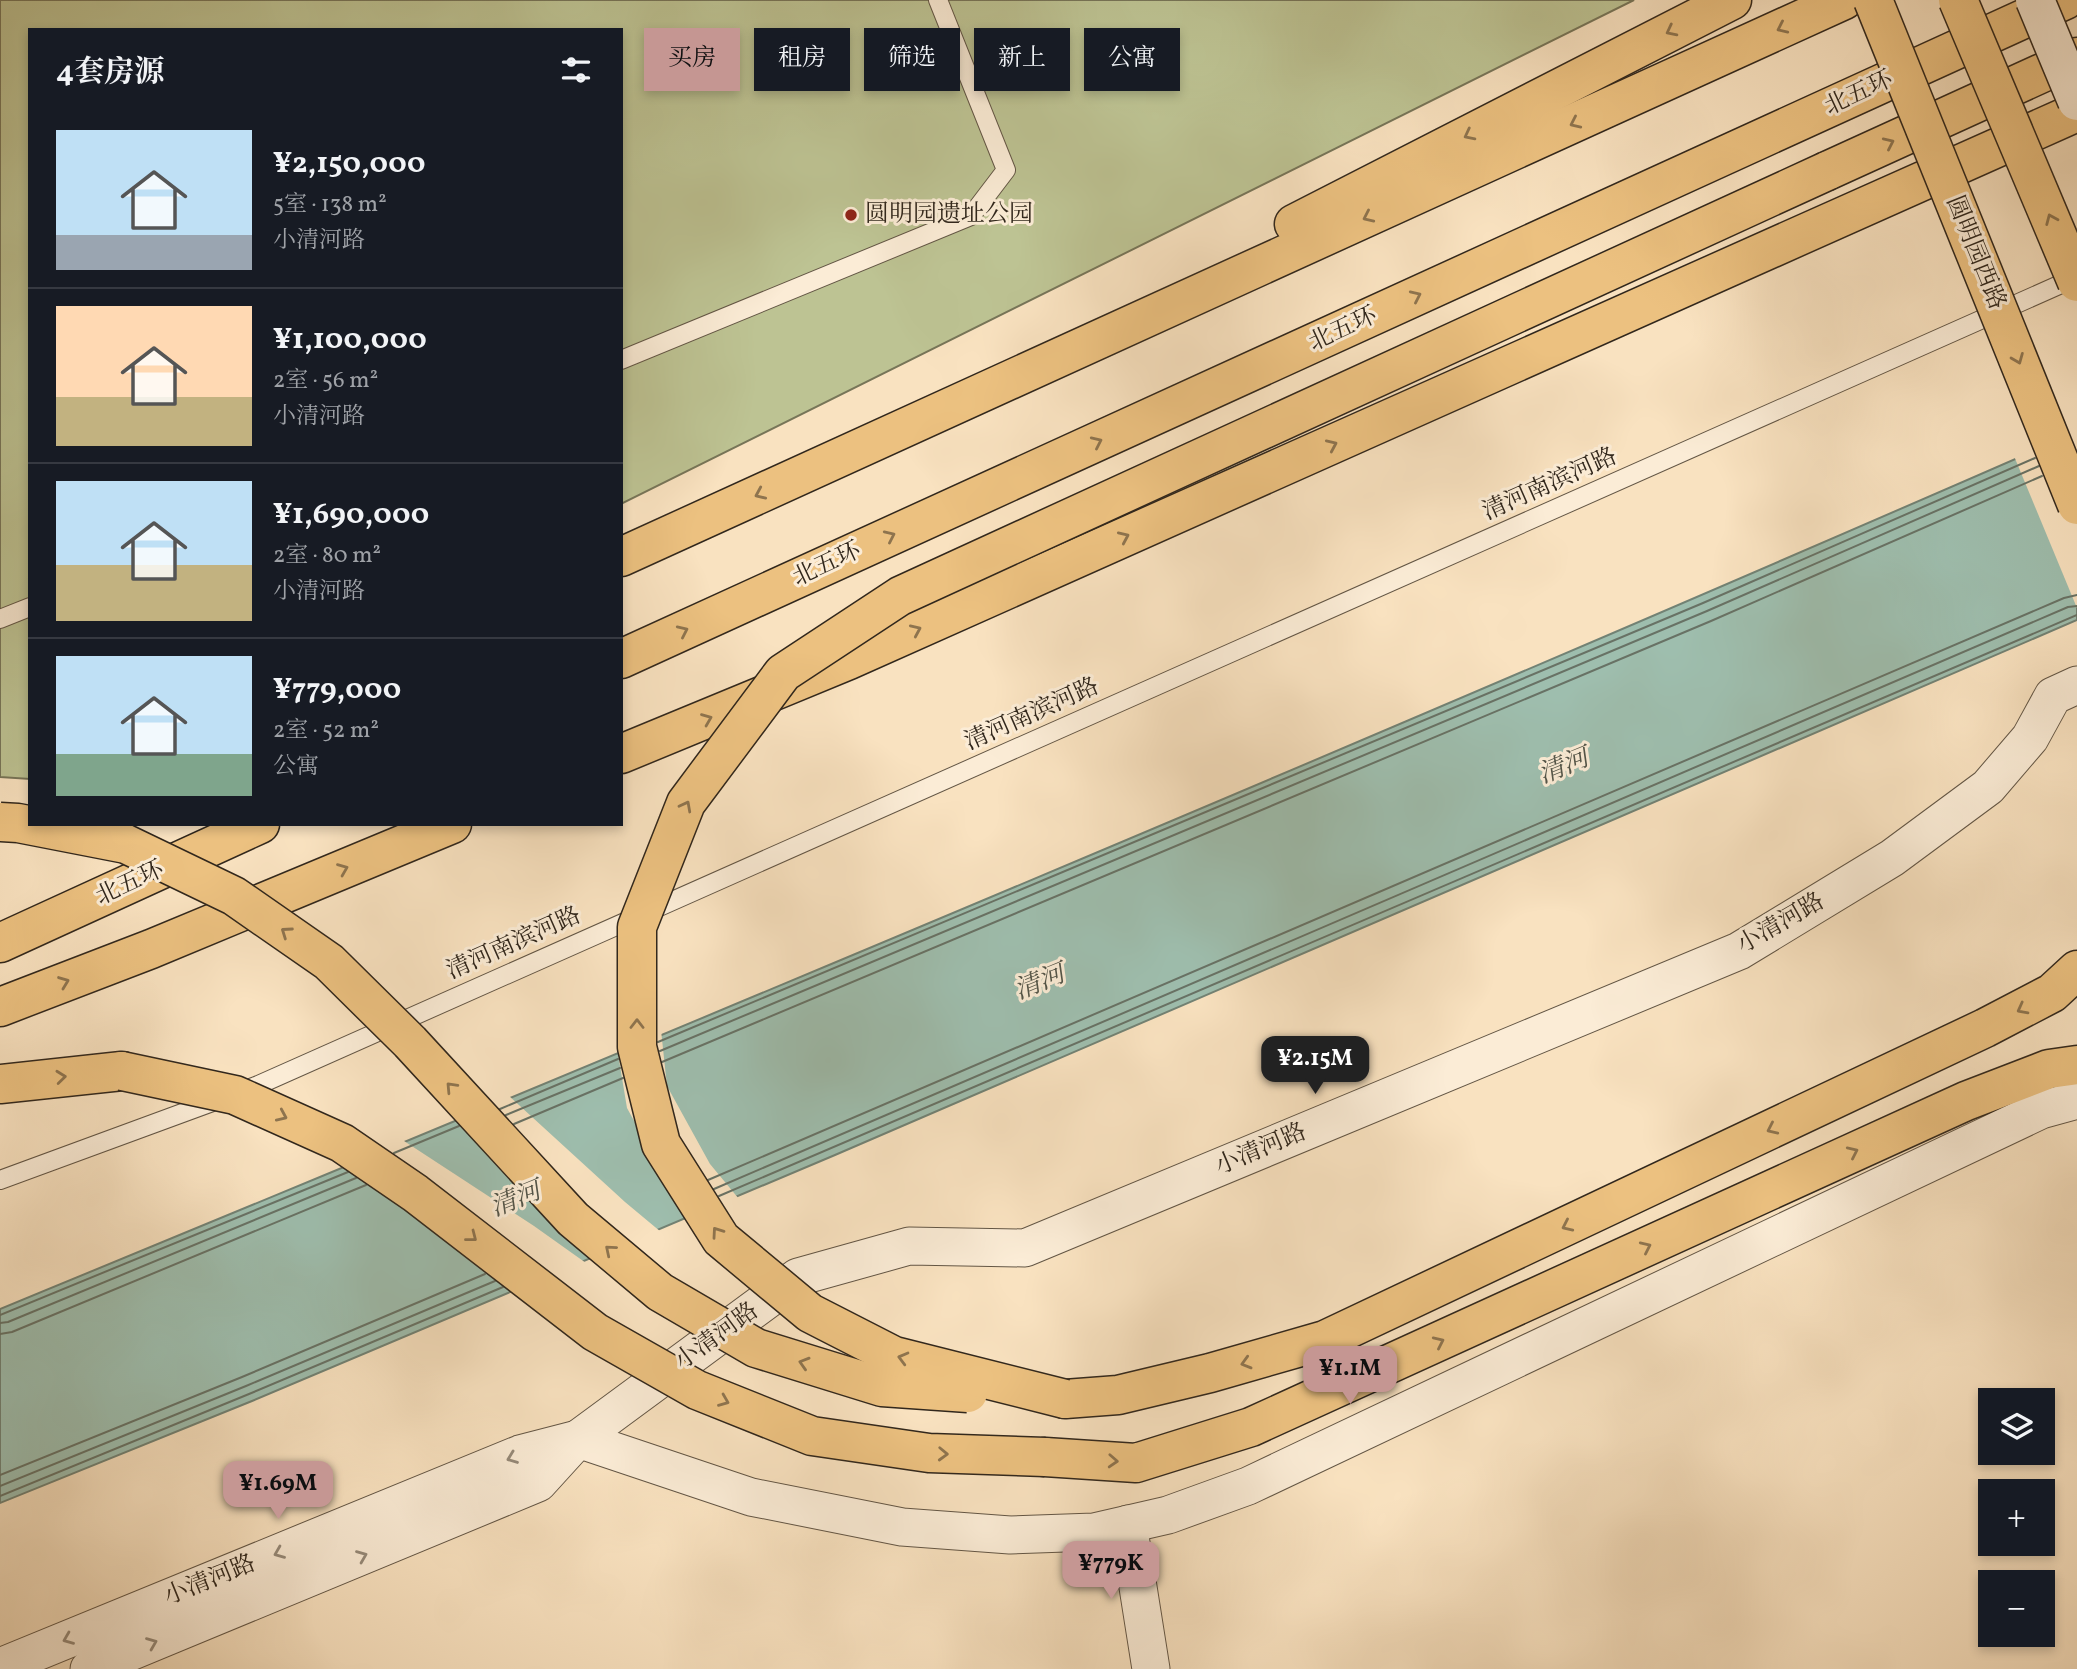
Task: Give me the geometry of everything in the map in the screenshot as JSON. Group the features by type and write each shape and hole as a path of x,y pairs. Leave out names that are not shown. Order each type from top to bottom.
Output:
{"highway":[{"path":"810,472 1732,0"},
{"path":"623,556 1844,0"},
{"name":"圆明园西路","path":"1873,0 2077,505"},
{"path":"1958,0 2077,282"},
{"name":"北五环","path":"623,658 2065,0"},
{"path":"1065,1399 894,1356 810,1313 722,1239 661,1144 637,1047 637,927 686,803 783,673 900,596 2077,57"},
{"path":"623,753 849,660 2077,112"},
{"path":"0,822 28,824"},
{"path":"0,837 28,825"},
{"path":"38,826 126,844 234,896 329,961 410,1042 573,1219 660,1292 755,1348 882,1387 1065,1399 1118,1395 1210,1373 1325,1340 1985,1028 2052,993 2077,970"},
{"name":"北五环","path":"0,943 256,826"},
{"path":"0,1007 447,826"},
{"path":"0,1084 122,1071 235,1095 342,1143 415,1193 595,1332 697,1390 812,1436 929,1453 1136,1463 1251,1427 1966,1101 2049,1069 2077,1065"}],"street":[{"path":"2035,0 2077,101"},
{"name":"小清河路","path":"89,1669 538,1483 578,1439 798,1277 909,1245 1025,1248 1739,951 1892,858 1988,787 2030,738 2065,691"},
{"path":"578,1439 751,1497 902,1527 1010,1535 1094,1532 1168,1514 1248,1486 2041,1110 2077,1100"},
{"name":"小清河路","path":"0,1667 520,1454 578,1439"},
{"path":"1128,1524 1151,1669"}],"lane":[{"path":"623,359 971,216 1006,170 938,0"},
{"name":"清河南滨河路","path":"0,1180 256,1086 2077,277"},
{"path":"0,619 28,608"}],"green space":[{"name":"圆明园遗址公园","path":"0,0 1634,0 623,503 623,28 28,28 28,779 0,777"}],"water":[{"name":"清河","path":"2077,432 2077,620 835,1155 252,1401 0,1503 0,1309 1041,876 1560,656"}],"pier":[{"path":"2077,428 2077,608 2014,456"},
{"path":"661,1030 667,1086 710,1164 739,1199 694,1218 671,1188 627,1108 617,1048"},
{"path":"507,1094 661,1232 618,1250 462,1113"},
{"path":"401,1139 586,1263 540,1283 358,1157"}],"place":[{"name":"圆明园遗址公园","path":"851,215"}]}
